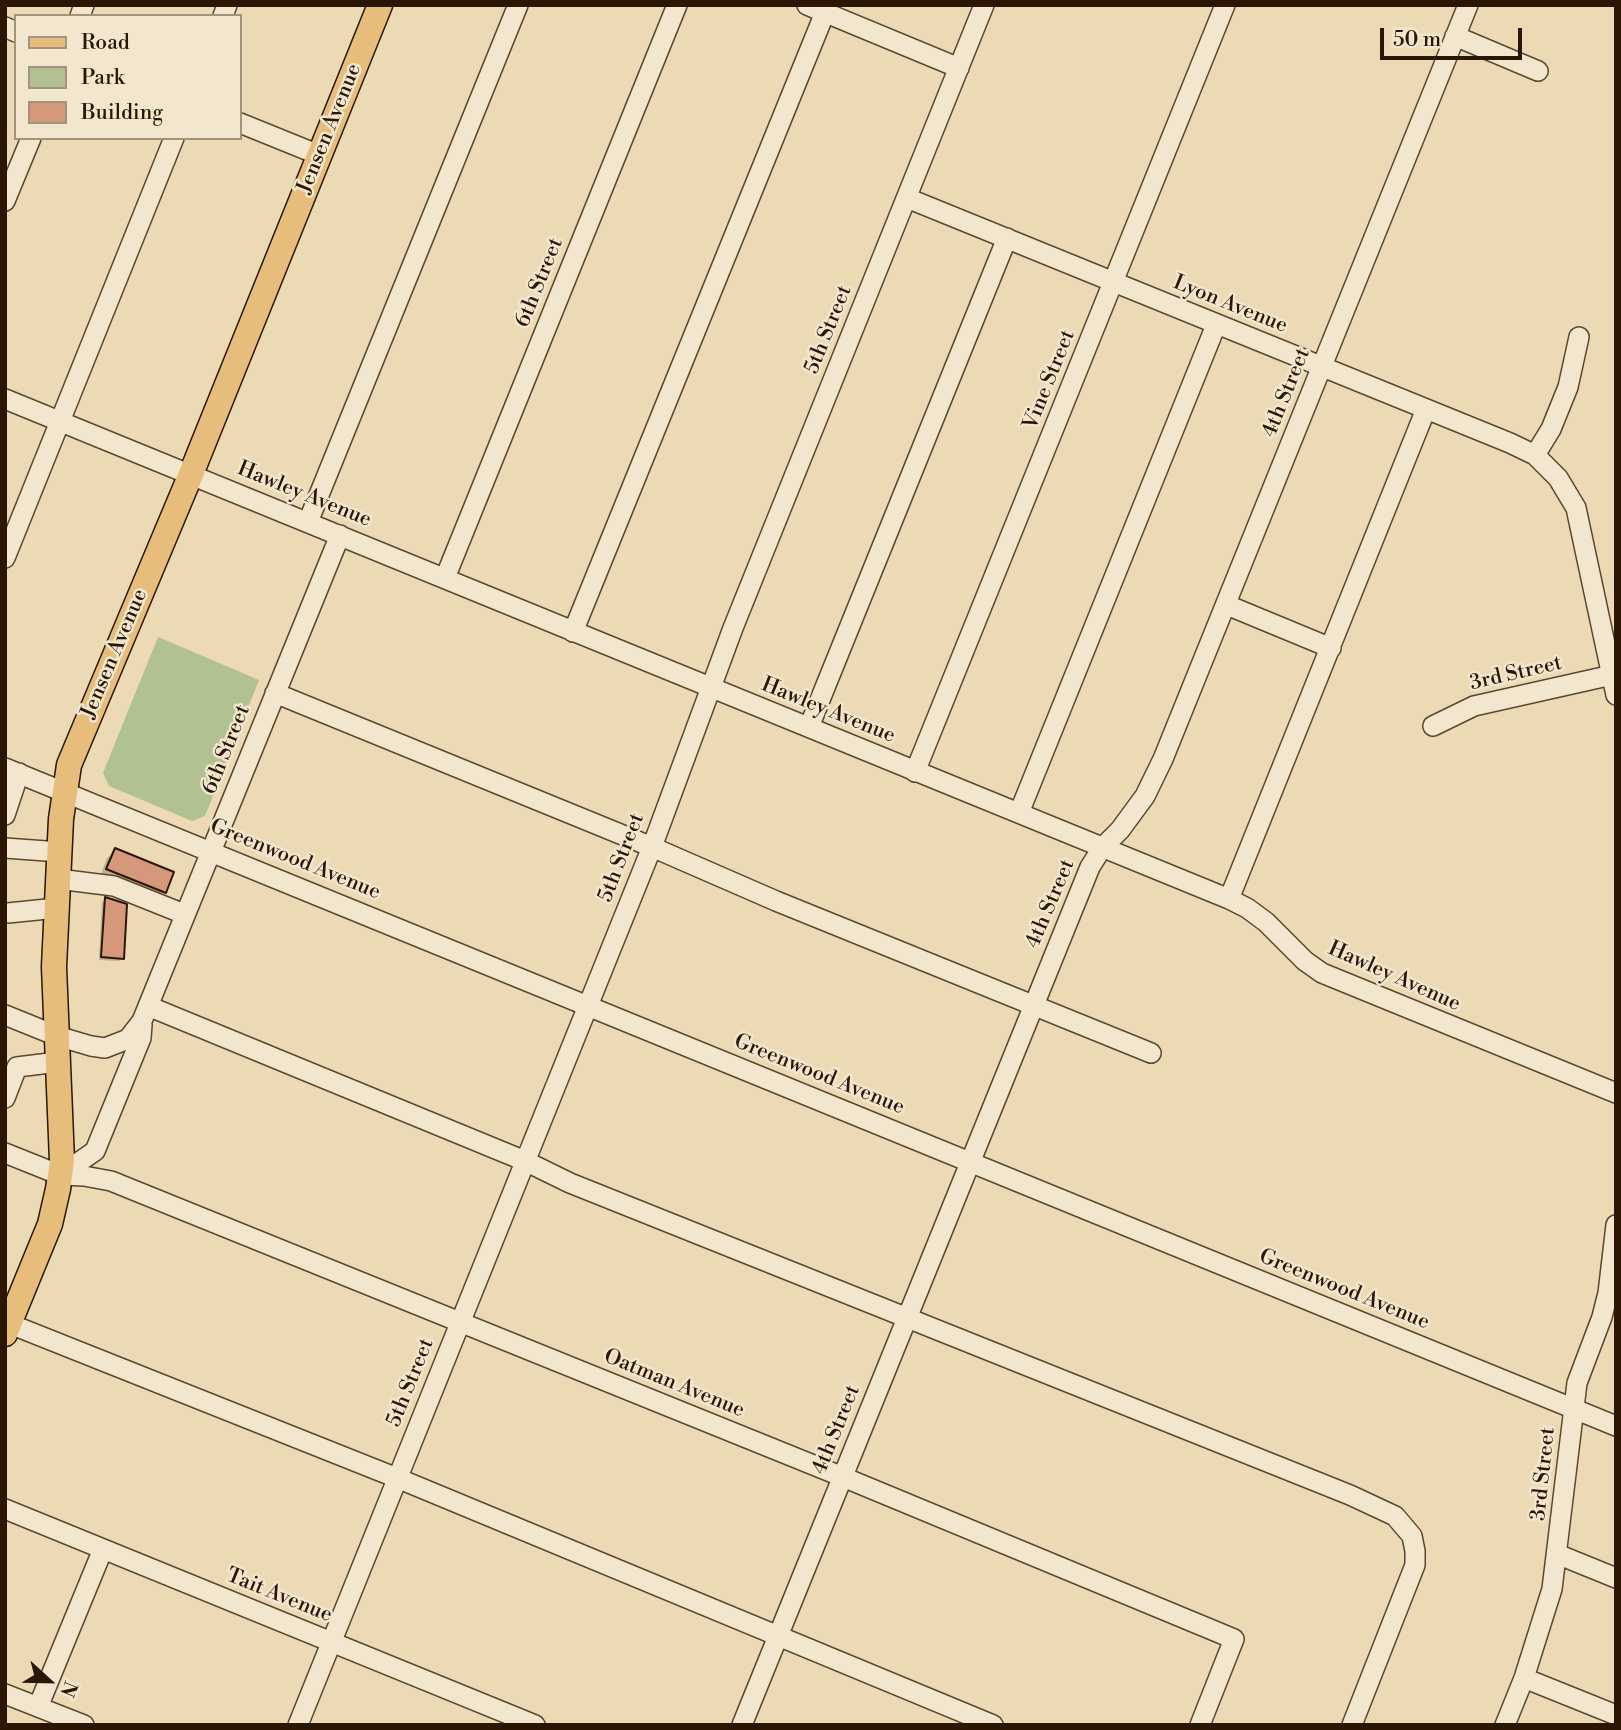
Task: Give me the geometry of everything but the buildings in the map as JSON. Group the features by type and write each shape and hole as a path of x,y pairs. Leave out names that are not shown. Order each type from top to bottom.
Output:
{"main road":[{"name":"Jensen Avenue","path":"7,1330 50,1224 60,1175 62,1149 54,967 64,791 74,751 191,474 380,5"}],"street":[{"path":"308,522 518,5"},
{"name":"6th Street","path":"445,578 677,5"},
{"name":"5th Street","path":"298,1725 652,847 711,688 984,5"},
{"name":"Vine Street","path":"915,772 1225,5"},
{"name":"4th Street","path":"742,1725 1090,867 1102,848 1120,830 1145,796 1163,759 1468,5"},
{"path":"573,632 820,8 959,68"},
{"path":"1455,36 1538,71"},
{"path":"242,124 319,155"},
{"path":"5,201 30,140"},
{"path":"5,558 173,140"},
{"name":"Lyon Avenue","path":"907,198 1535,455"},
{"path":"809,727 1007,238"},
{"path":"1019,813 1216,325"},
{"path":"1535,455 1551,429 1568,387 1579,337"},
{"name":"Hawley Avenue","path":"5,399 1229,899 1266,922 1305,961 1322,973 1616,1093"},
{"path":"1229,899 1426,409"},
{"name":"3rd Street","path":"1433,726 1474,706 1614,685 1576,508 1558,478 1535,455"},
{"name":"6th Street","path":"5,1016 57,1037 91,1046 105,1048 128,1039 145,1013 340,535"},
{"path":"1227,605 1331,648"},
{"path":"275,693 1151,1053"},
{"path":"5,815 12,770"},
{"name":"Greenwood Avenue","path":"12,770 1616,1426"},
{"path":"5,848 60,852"},
{"path":"58,879 114,886 184,914"},
{"path":"6,910 57,908"},
{"path":"145,1013 525,1161 570,1183 1350,1495 1395,1516 1412,1536 1415,1565 1352,1725"},
{"name":"6th Street","path":"60,1175 95,1151 141,1038 145,1013"},
{"path":"5,1098 16,1067 58,1062"},
{"name":"Oatman Avenue","path":"5,1153 60,1175 111,1181 843,1477 1234,1639 1200,1725"},
{"name":"3rd Street","path":"1505,1725 1524,1678 1552,1590 1577,1383 1602,1317 1608,1293 1616,1225"},
{"path":"7,1330 397,1478 993,1725"},
{"name":"Tait Avenue","path":"5,1508 535,1725"},
{"path":"38,1707 103,1549"},
{"path":"1557,1554 1616,1578"},
{"path":"1524,1678 1616,1715"},
{"path":"5,1694 83,1725"}],"green space":[{"path":"158,637 259,680 205,816 192,821 109,786 103,773"}]}
